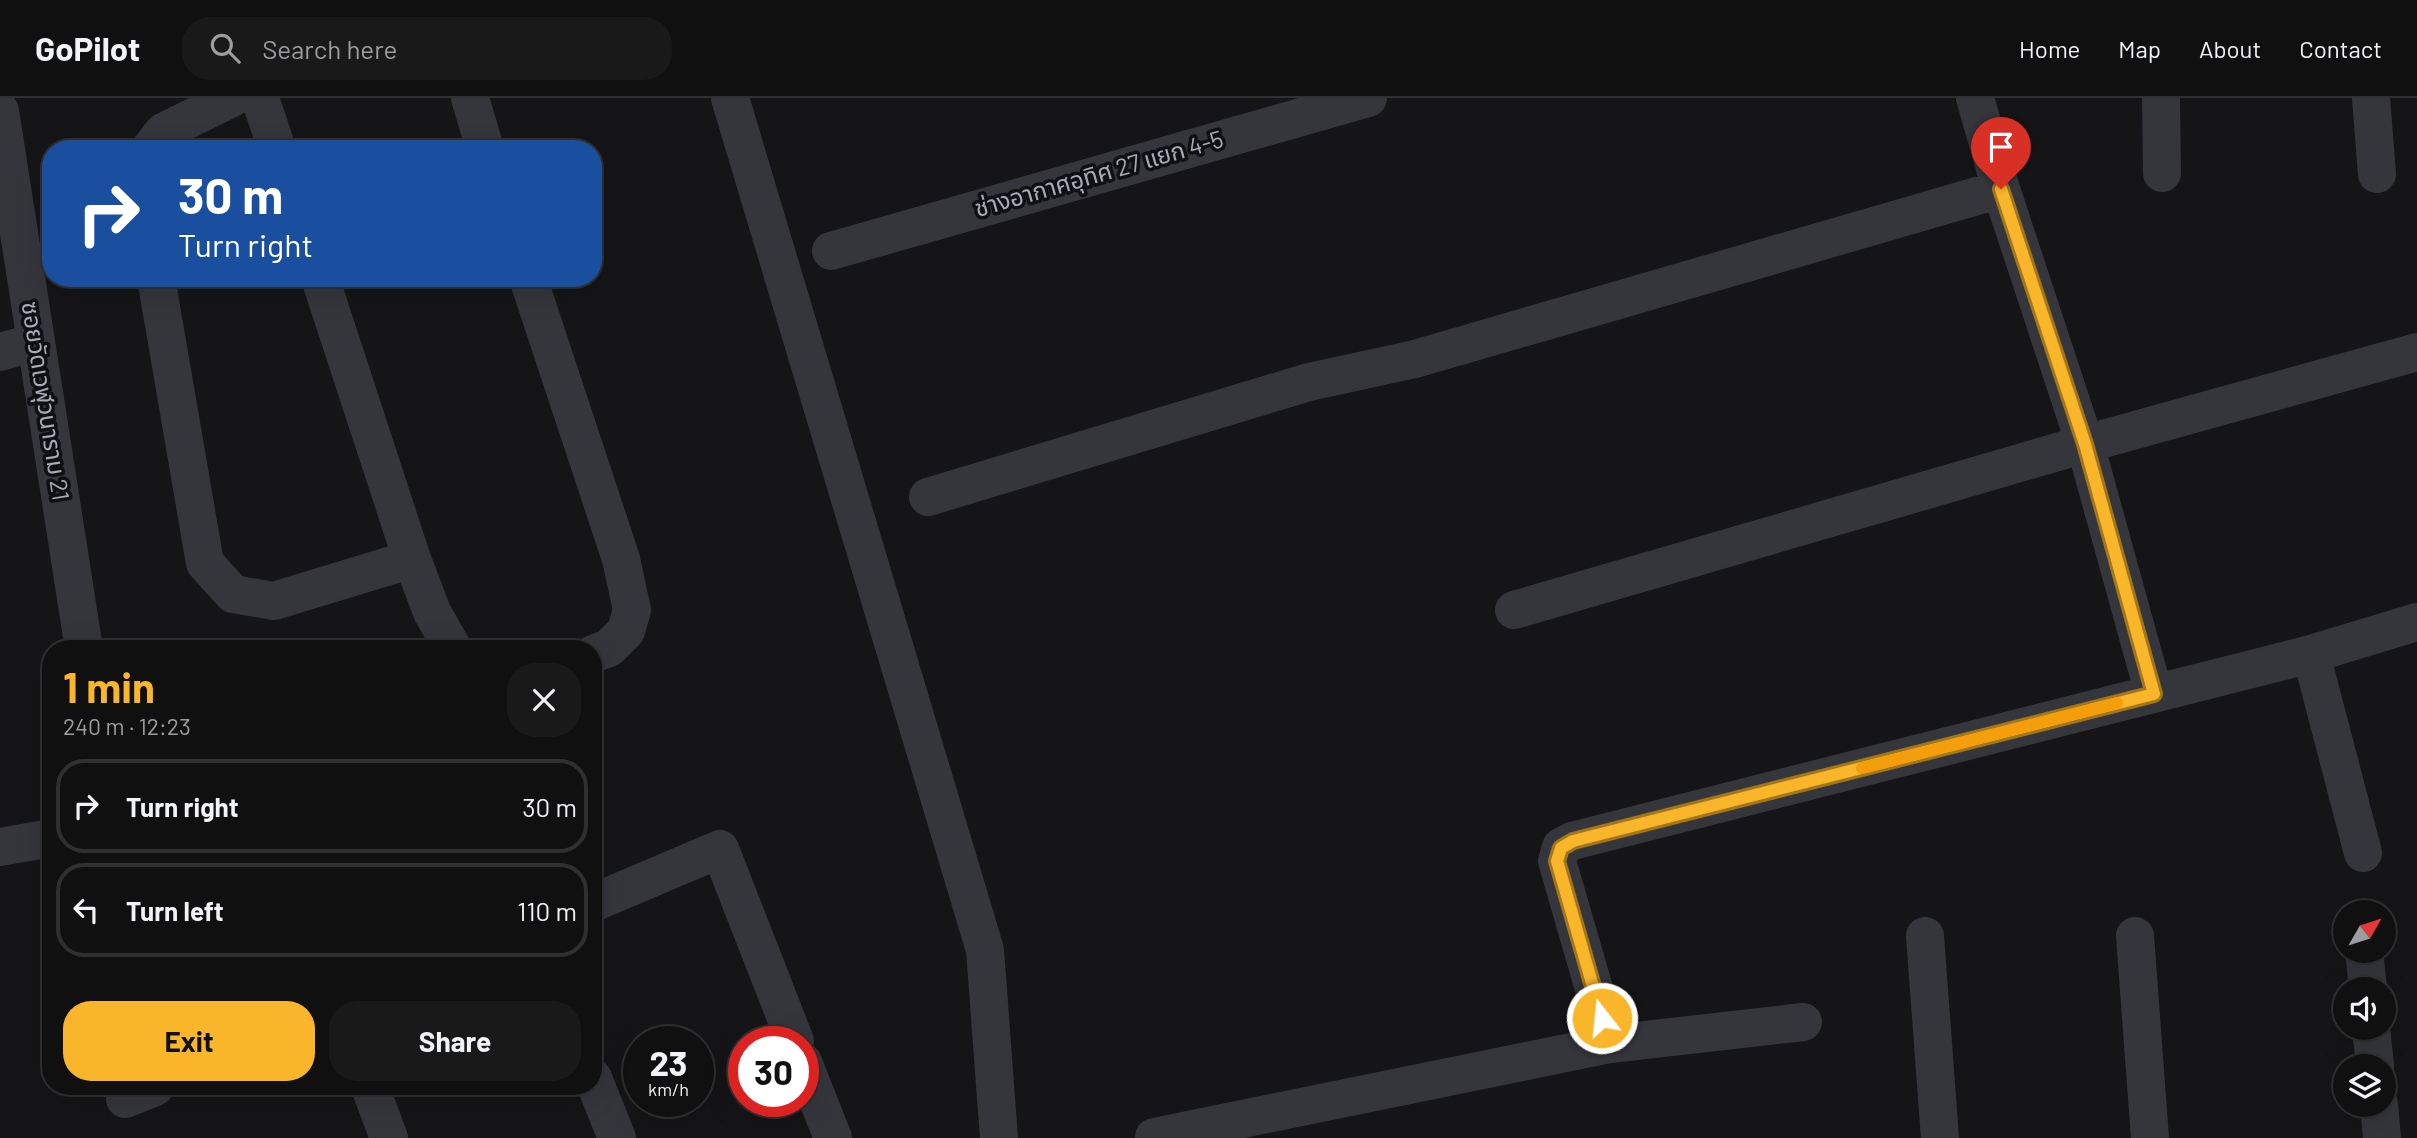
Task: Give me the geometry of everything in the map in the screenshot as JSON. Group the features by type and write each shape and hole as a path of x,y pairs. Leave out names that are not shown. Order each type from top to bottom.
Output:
{"street":[{"path":"156,140 163,132 232,98"},
{"path":"260,98 274,140"},
{"path":"470,98 482,140"},
{"path":"730,98 985,950 999,1138"},
{"name":"ช่างอากาศอุทิศ 27 แยก 4-5","path":"831,251 1308,106 1368,98"},
{"path":"1975,98 2001,189 2085,444 2154,694"},
{"path":"2161,98 2162,173"},
{"path":"2371,98 2377,174"},
{"name":"ซอยวัดเวฬุวนาราม 21","path":"0,111 18,347 81,640"},
{"path":"928,498 1309,382 1415,359 2001,189"},
{"path":"158,287 205,563 233,594 274,601 412,559"},
{"path":"323,287 412,559 432,612 448,640"},
{"path":"531,287 621,559 632,610 626,631 602,650"},
{"path":"1514,610 2085,444 2417,352"},
{"path":"1610,1044 1557,861 1561,848 1573,841 2311,654 2417,622"},
{"path":"2311,654 2363,853"},
{"path":"0,847 42,840"},
{"path":"602,899 720,849 789,1026"},
{"path":"1925,936 1940,1138"},
{"path":"2135,936 2150,1138"},
{"path":"1154,1137 1610,1044 1803,1022"},
{"path":"373,1095 389,1138"},
{"path":"600,1095 617,1138"},
{"path":"819,1103 833,1138"},
{"path":"2380,1117 2382,1138"}],"slow traffic":[{"path":"1862,768 2117,703"}],"route":[{"path":"1602,1018 1557,861 1561,848 1573,841 2154,694 2085,444 2001,189"}]}
